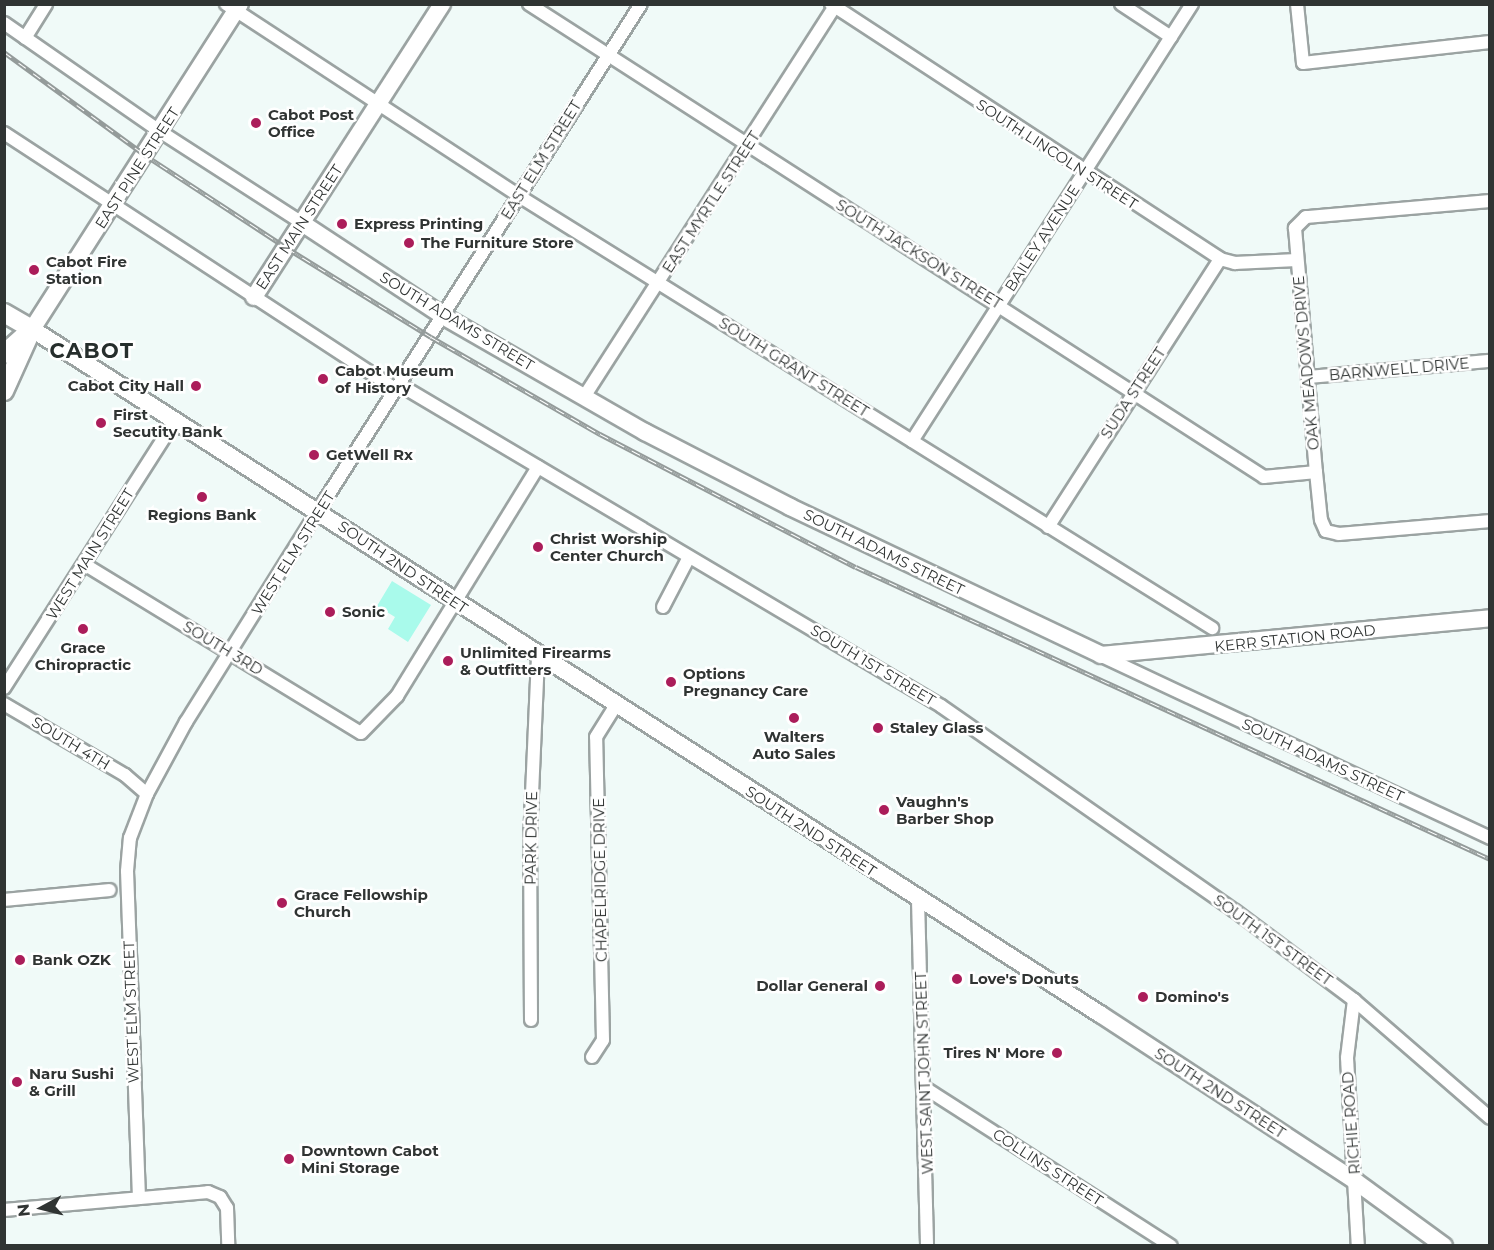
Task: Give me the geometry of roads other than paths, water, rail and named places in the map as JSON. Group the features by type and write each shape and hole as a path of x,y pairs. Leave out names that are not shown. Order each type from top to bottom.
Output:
{"main road":[{"name":"EAST MAIN STREET","path":"254,297 442,4"},
{"name":"EAST PINE STREET","path":"32,329 161,132 234,7"},
{"name":"SOUTH ADAMS STREET","path":"302,223 443,316 584,397 790,507 1101,655"},
{"path":"4,313 32,329"},
{"path":"4,354 32,329"},
{"path":"4,391 32,329"},
{"name":"SOUTH 2ND STREET","path":"32,329 176,419 537,655 1355,1181 1444,1245"},
{"name":"KERR STATION ROAD","path":"1101,655 1490,618"}],"street":[{"path":"26,38 46,4"},
{"name":"SOUTH JACKSON STREET","path":"529,4 1264,477 1316,472"},
{"name":"EAST ELM STREET","path":"443,316 640,4"},
{"path":"1121,4 1171,36"},
{"name":"BAILEY AVENUE","path":"912,441 1192,4"},
{"path":"1297,4 1303,63 1490,42"},
{"name":"EAST MYRTLE STREET","path":"584,397 747,146 834,5"},
{"name":"SOUTH LINCOLN STREET","path":"834,5 1220,259 1235,263 1296,260"},
{"name":"SOUTH GRANT STREET","path":"234,7 378,105 519,196 1212,628"},
{"path":"4,23 161,132 302,223"},
{"name":"SOUTH 1ST STREET","path":"7,135 113,207 398,387 538,467 940,706 1226,905 1354,1000 1490,1118"},
{"name":"OAK MEADOWS DRIVE","path":"1490,201 1306,217 1295,228 1316,472 1321,520 1326,531 1339,534 1490,521"},
{"name":"SUDA STREET","path":"1048,527 1220,259"},
{"name":"WEST ELM STREET","path":"139,1198 126,881 130,838 147,794 230,653 443,316"},
{"name":"BARNWELL DRIVE","path":"1309,377 1490,361"},
{"name":"WEST MAIN STREET","path":"4,688 176,419"},
{"path":"454,601 538,467"},
{"path":"663,607 689,557"},
{"name":"SOUTH 3RD","path":"84,564 361,733 397,696 454,601"},
{"name":"PARK DRIVE","path":"531,1020 530,840 537,655"},
{"name":"SOUTH ADAMS STREET","path":"1101,655 1490,838"},
{"name":"SOUTH 4TH","path":"4,704 137,785 147,794"},
{"name":"CHAPELRIDGE DRIVE","path":"592,1057 603,1040 596,737 616,705"},
{"path":"4,900 110,890"},
{"name":"WEST SAINT JOHN STREET","path":"918,900 925,1088 927,1245"},
{"name":"RICHIE ROAD","path":"1354,1000 1347,1058 1358,1245"},
{"name":"COLLINS STREET","path":"925,1088 1163,1243"},
{"path":"4,1210 208,1192 220,1197 227,1208 228,1245"}],"railway":[{"path":"4,52 145,155 287,248 431,337 600,434 856,567 1490,859"}],"place":[{"name":"Cabot Post Office","path":"256,123"},
{"name":"Express Printing","path":"342,224"},
{"name":"The Furniture Store","path":"409,243"},
{"name":"Cabot Fire Station","path":"34,270"},
{"name":"Cabot Museum of History","path":"323,379"},
{"name":"Cabot City Hall","path":"196,386"},
{"name":"First Secutity Bank","path":"101,423"},
{"name":"GetWell Rx","path":"314,455"},
{"name":"Regions Bank","path":"202,497"},
{"name":"Christ Worship Center Church","path":"538,547"},
{"name":"Sonic","path":"330,612"},
{"name":"Grace Chiropractic","path":"83,629"},
{"name":"Unlimited Firearms & Outfitters","path":"448,661"},
{"name":"Options Pregnancy Care","path":"671,682"},
{"name":"Walters Auto Sales","path":"794,718"},
{"name":"Staley Glass","path":"878,728"},
{"name":"Vaughn's Barber Shop","path":"884,810"},
{"name":"Grace Fellowship Church","path":"282,903"},
{"name":"Bank OZK","path":"20,960"},
{"name":"Love's Donuts","path":"957,979"},
{"name":"Dollar General","path":"880,986"},
{"name":"Domino's","path":"1143,997"},
{"name":"Tires N' More","path":"1057,1053"},
{"name":"Naru Sushi & Grill","path":"17,1082"},
{"name":"Downtown Cabot Mini Storage","path":"289,1159"}],"district":[{"name":"CABOT","path":"92,351"}]}
